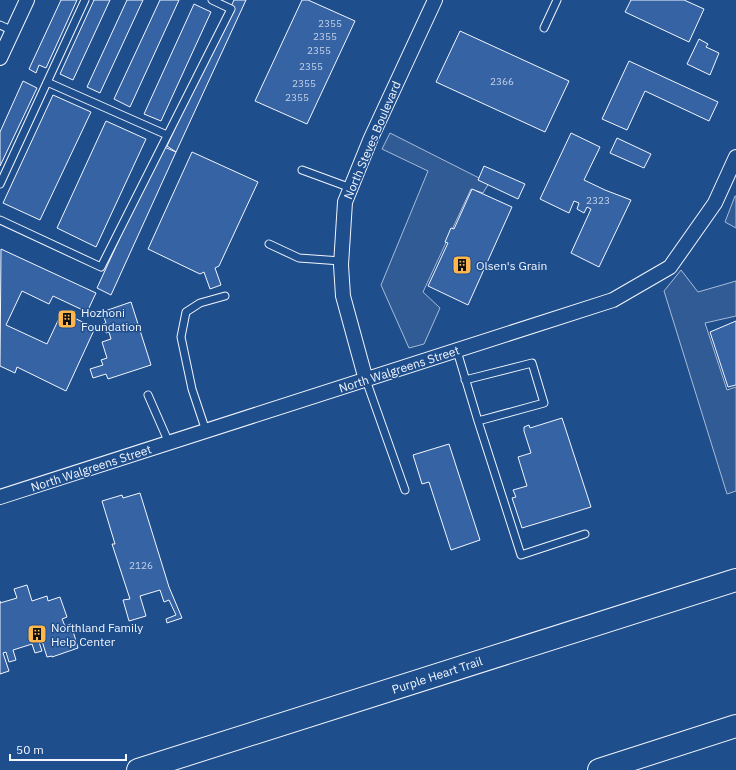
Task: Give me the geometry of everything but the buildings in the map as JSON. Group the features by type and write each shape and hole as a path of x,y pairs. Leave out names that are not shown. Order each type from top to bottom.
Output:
{"highway":[{"name":"Purple Heart Trail","path":"138,770 736,580"},
{"path":"599,770 736,726"}],"street":[{"path":"0,58 6,28 27,0"},
{"name":"North Steves Boulevard","path":"366,380 343,296 341,261 345,202 371,138 435,0"},
{"name":"North Walgreens Street","path":"0,496 614,300 670,267 715,203 736,157"}],"lane":[{"path":"0,184 85,0"},
{"path":"0,220 101,267 231,9 212,0"},
{"path":"544,28 557,0"},
{"path":"47,82 167,135"},
{"path":"302,170 351,188"},
{"path":"269,244 299,258 341,261"},
{"path":"206,431 192,389 181,337 186,312 200,303 225,296"},
{"path":"457,351 521,554 585,534"},
{"path":"465,380 532,363 544,403 478,421"},
{"path":"366,380 405,490"},
{"path":"148,395 169,443"}],"shaded area":[{"path":"390,133 489,183 483,193 471,189 423,292 440,308 424,344 409,348 381,285 428,171 382,149"},
{"path":"736,196 736,228 725,222"},
{"path":"681,270 698,292 736,281 736,316 705,323 727,390 736,387 736,491 727,494 664,291"}],"place":[{"name":"Olsen's Grain","path":"462,265"},
{"name":"Hozhoni Foundation","path":"67,319"},
{"name":"Northland Family Help Center","path":"37,634"}]}
